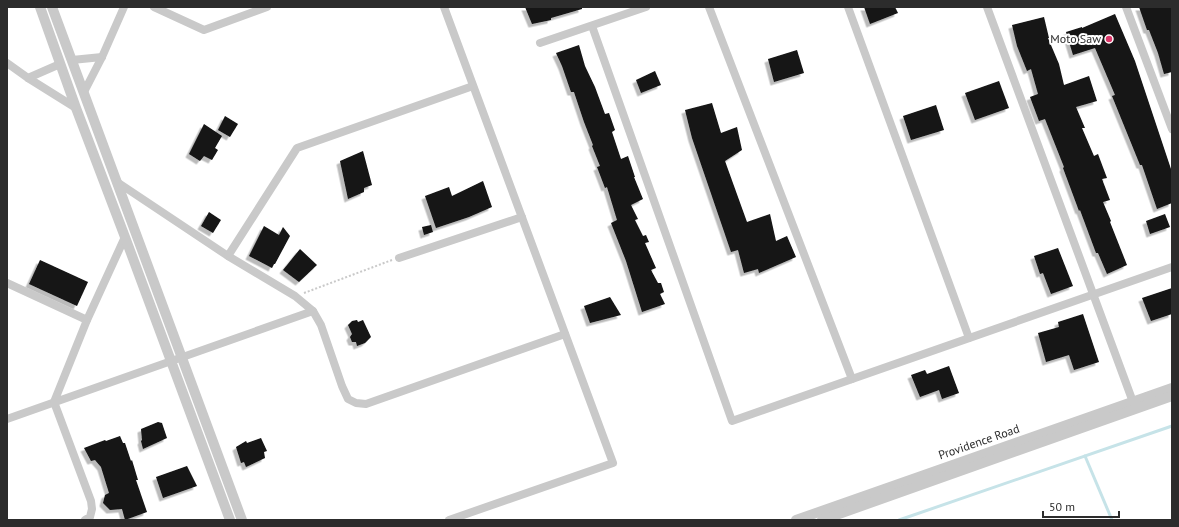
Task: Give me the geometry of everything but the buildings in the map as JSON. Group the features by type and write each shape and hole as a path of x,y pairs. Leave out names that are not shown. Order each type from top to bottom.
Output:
{"street":[{"path":"40,7 76,108 230,520"},
{"path":"52,7 242,520"},
{"path":"84,92 102,57 124,7"},
{"path":"154,7 204,30 267,7"},
{"path":"444,7 613,463 449,520"},
{"path":"540,43 646,7"},
{"path":"709,7 852,379"},
{"path":"848,7 969,338"},
{"path":"987,7 1133,402"},
{"path":"1126,7 1172,129"},
{"path":"592,26 732,421 1172,267"},
{"path":"72,60 102,57"},
{"path":"7,63 76,108"},
{"path":"28,78 60,64"},
{"path":"228,256 297,148 473,86"},
{"path":"117,182 228,256 295,296 313,311 321,325 348,399 356,403 366,404 565,334"},
{"path":"399,258 522,217"},
{"path":"85,520 90,517 92,509 91,501 54,402 87,320 125,237"},
{"path":"7,283 87,320"},
{"path":"7,419 313,311"},
{"name":"Providence Road","path":"796,520 1172,388"},
{"name":"Providence Road","path":"822,520 1172,396"}],"path":[{"path":"295,296 399,258"}],"waterway":[{"path":"899,520 1172,426"},
{"path":"1085,456 1112,520"}],"place":[{"name":"Moto Saw","path":"1109,39"}]}
